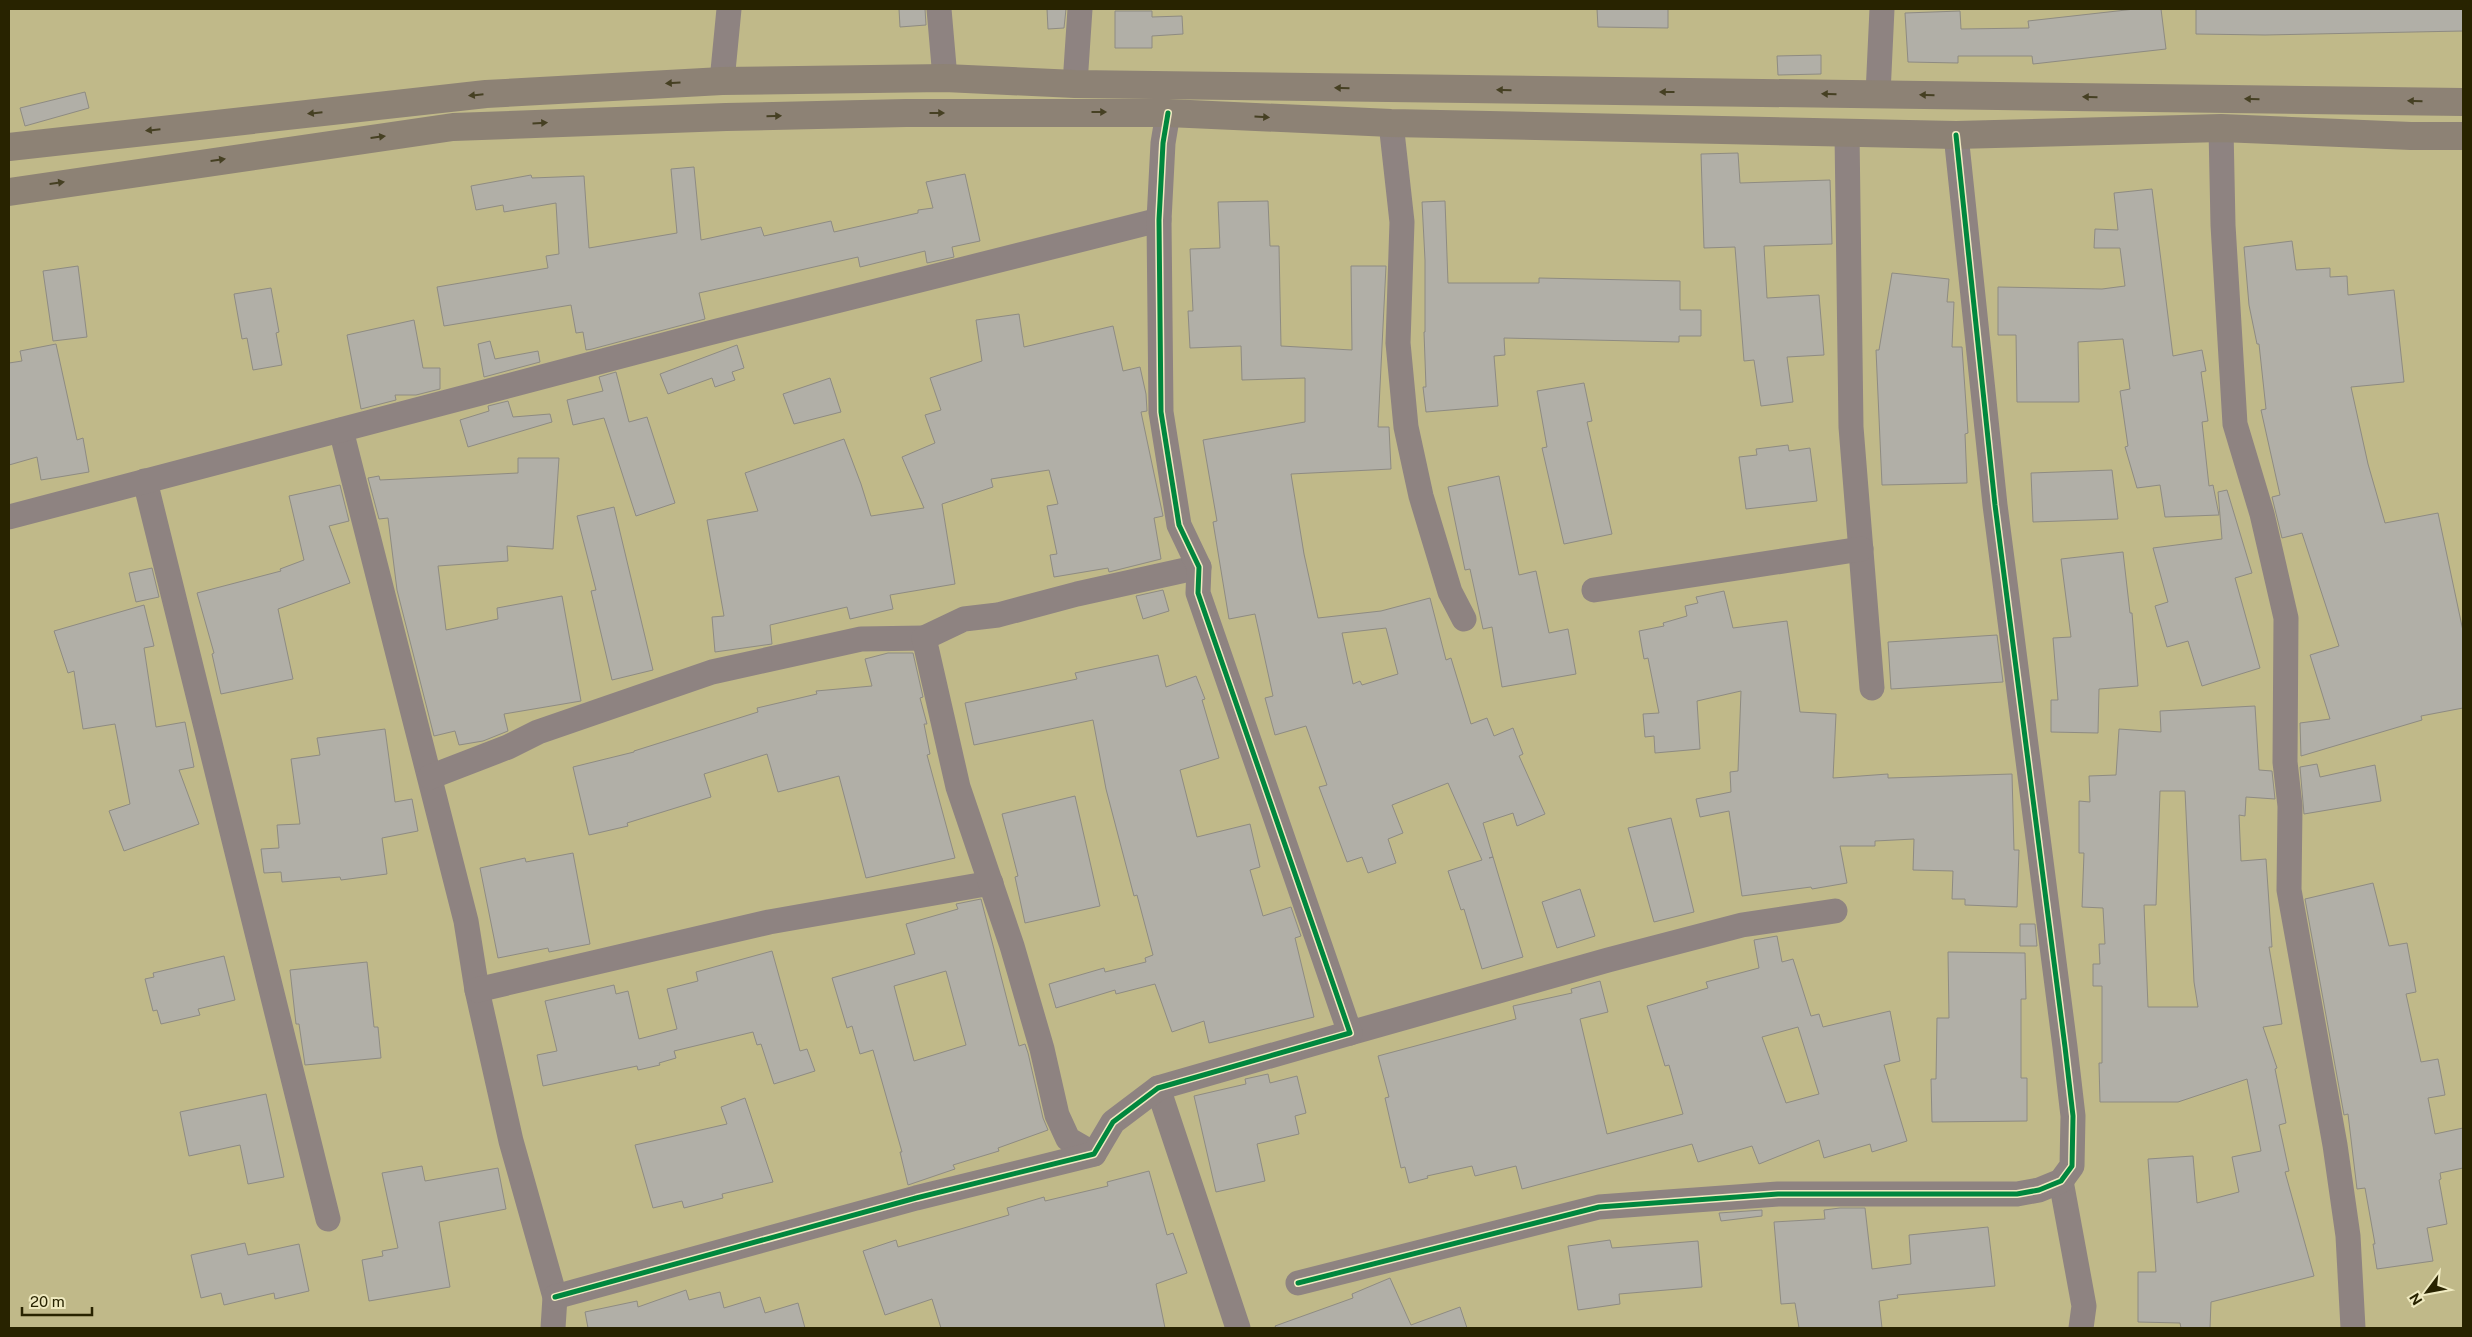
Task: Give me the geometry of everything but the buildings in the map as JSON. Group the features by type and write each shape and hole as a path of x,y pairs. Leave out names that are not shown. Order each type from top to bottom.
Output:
{"main road":[{"path":"9,146 486,94 722,81 945,78 1075,84 2463,102"},
{"path":"9,192 453,127 604,120 897,113 1168,113 1391,123 1956,135 2221,128 2411,136 2463,136"}],"street":[{"path":"722,81 729,9"},
{"path":"939,9 945,78"},
{"path":"1075,84 1080,9"},
{"path":"1878,94 1882,9"},
{"path":"1168,113 1163,143 1159,220 1161,412 1179,525 1199,567 1198,592 1350,1032"},
{"path":"1391,123 1402,222 1398,343 1406,427 1421,496 1450,592 1464,619"},
{"path":"2221,128 2223,225 2235,424 2262,514 2286,618 2285,762 2290,806 2290,890 2336,1154 2348,1236 2353,1328"},
{"path":"1847,133 1851,427 1872,688"},
{"path":"1298,1284 1599,1207 1778,1194 2016,1194 2039,1190 2061,1181 2072,1166 2073,1116 1995,506 1956,135"},
{"path":"9,517 700,336 1159,220"},
{"path":"341,430 466,921 477,990 510,1141 555,1297 552,1328"},
{"path":"145,481 328,1219"},
{"path":"1594,590 1861,549"},
{"path":"430,776 508,747 538,732 712,672 861,639 924,638 964,619 998,615 1076,594 1199,567"},
{"path":"924,638 958,787 1017,965 1042,1049 1057,1115 1068,1138 1094,1154"},
{"path":"477,990 769,922 991,884"},
{"path":"555,1297 916,1198 1094,1154 1113,1122 1158,1088 1608,960 1742,926 1835,911"},
{"path":"1158,1088 1238,1328"},
{"path":"2061,1181 2084,1306 2081,1328"}],"cycle path":[{"path":"555,1297 916,1198 1094,1154 1113,1122 1158,1088 1350,1033 1198,593 1199,567 1179,525 1161,412 1159,220 1163,143 1168,113"},
{"path":"1298,1283 1599,1207 1778,1194 2017,1194 2039,1190 2061,1181 2072,1166 2073,1116 1995,505 1956,135"}]}
